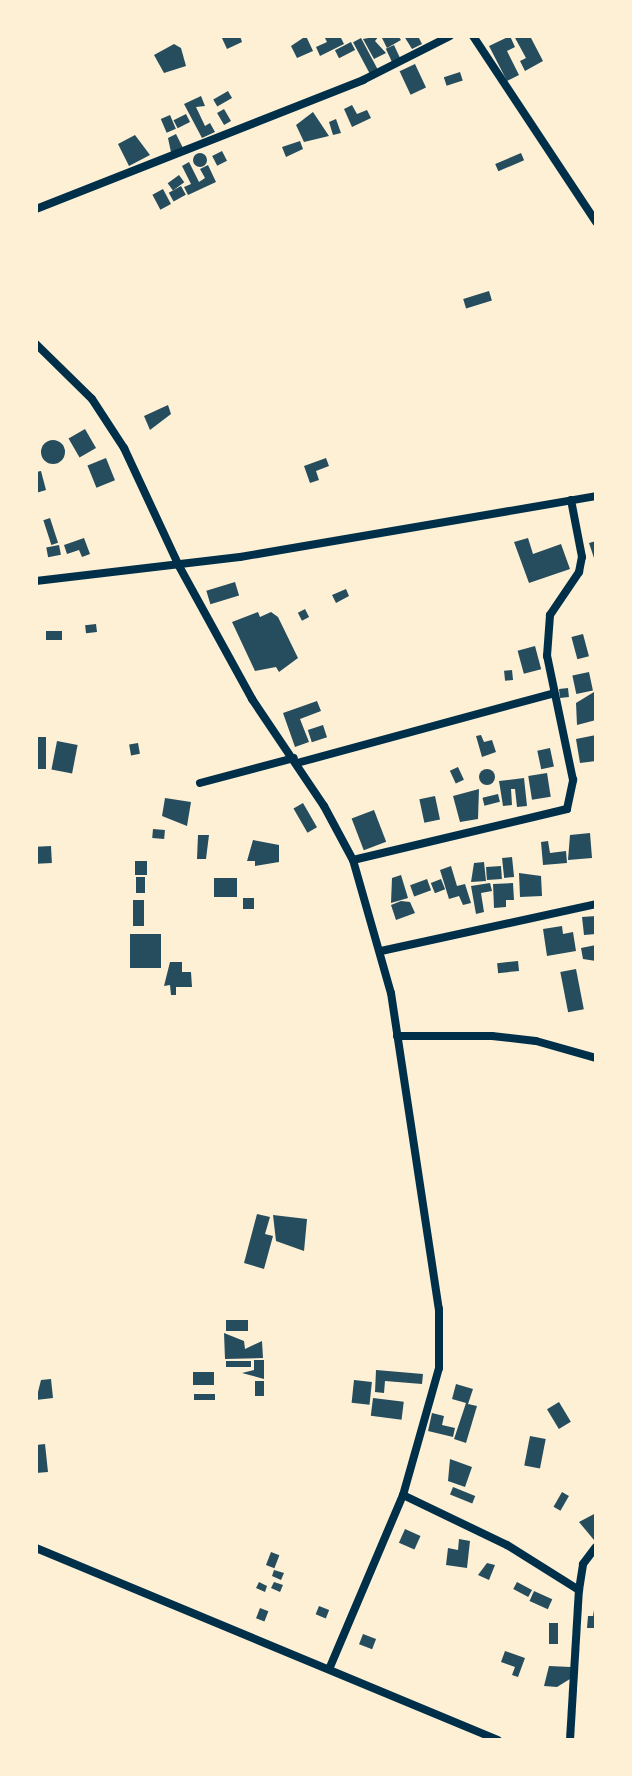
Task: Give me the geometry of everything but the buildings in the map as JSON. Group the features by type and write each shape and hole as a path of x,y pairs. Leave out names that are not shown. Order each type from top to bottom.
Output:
{"street":[{"path":"36,209 363,80 450,36"},
{"path":"473,36 596,222"},
{"path":"36,344 92,399 124,448 179,566 252,699 296,761 353,860 381,951 439,1309 439,1368 403,1495 330,1667"},
{"path":"36,581 179,566 596,496"},
{"path":"353,860 567,809 573,780 551,694 550,615 579,572 582,557 571,500"},
{"path":"200,783 551,694"},
{"path":"381,951 596,904"},
{"path":"397,1036 492,1036 536,1041 596,1058"},
{"path":"403,1495 507,1545 579,1590"},
{"path":"570,1740 579,1590 583,1564 596,1547"},
{"path":"36,1548 330,1667 498,1740"}]}
